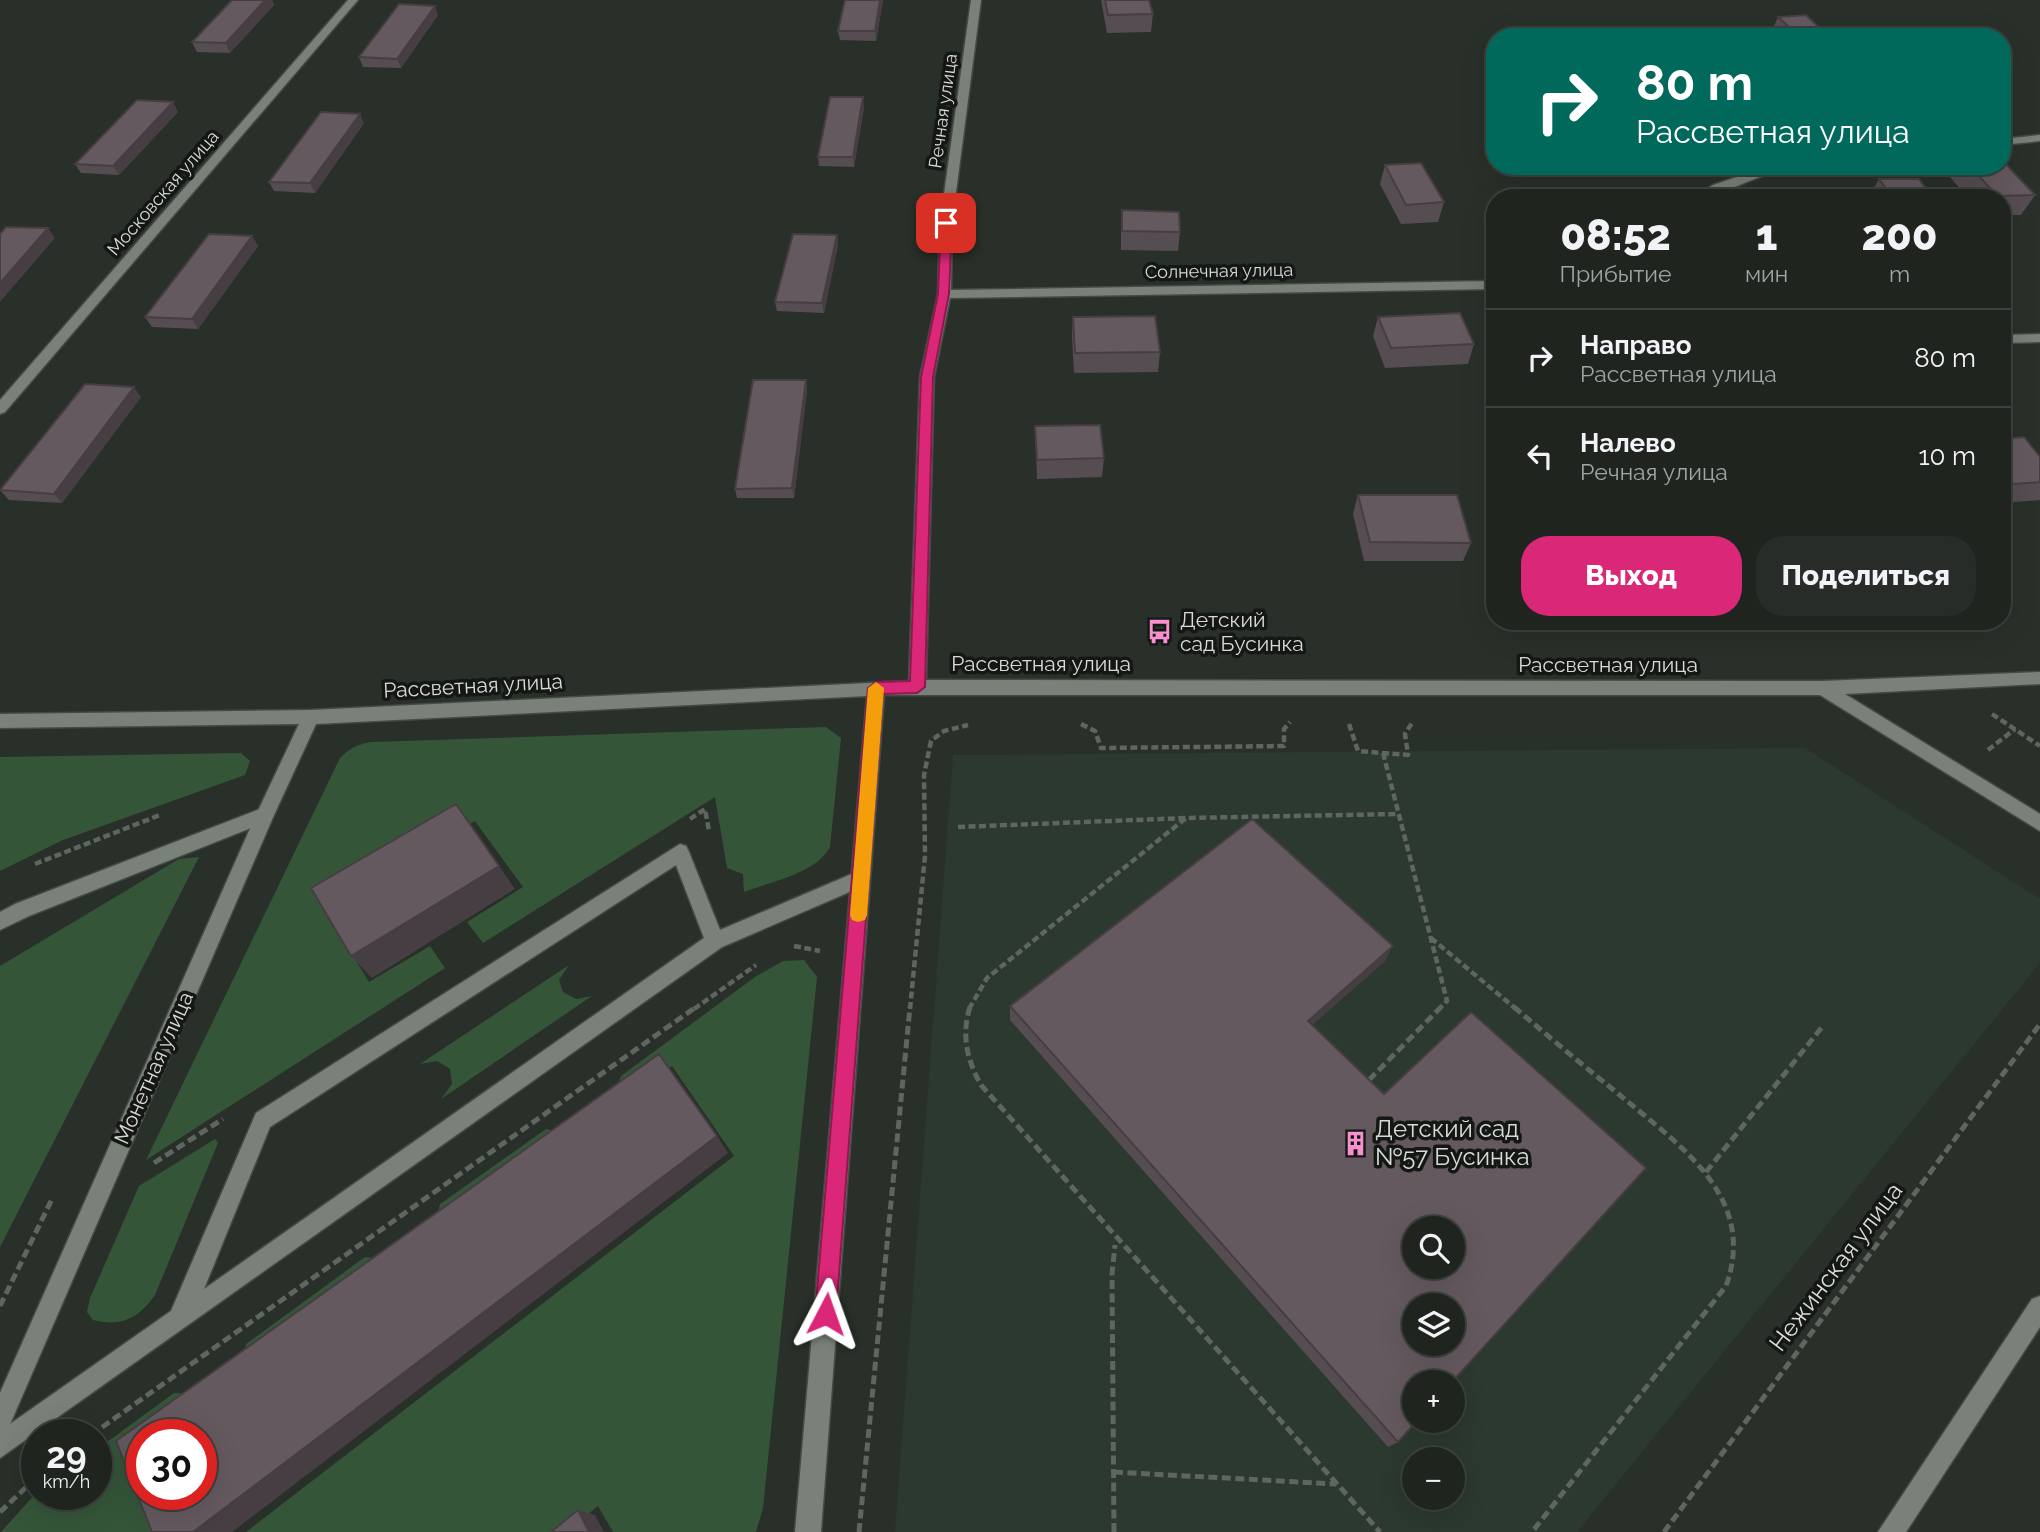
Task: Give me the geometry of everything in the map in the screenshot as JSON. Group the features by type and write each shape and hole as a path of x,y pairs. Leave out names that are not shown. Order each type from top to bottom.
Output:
{"street":[{"name":"Московская улица","path":"0,409 353,0"},
{"name":"Речная улица","path":"917,687 927,377 944,294 946,223 976,0"},
{"path":"2011,141 2040,138"},
{"path":"1715,189 1755,175"},
{"name":"Солнечная улица","path":"944,294 1486,285"},
{"path":"2011,339 2040,338"},
{"name":"Рассветная улица","path":"0,721 311,717 917,687 1823,688 2040,678"},
{"path":"808,1532 876,688"},
{"path":"1823,688 2040,823"},
{"name":"Монетная улица","path":"0,1420 265,815 311,717"},
{"path":"0,922 22,910 265,815"},
{"path":"179,1319 263,1120 680,852 715,941"},
{"path":"0,1446 715,941 862,878"},
{"path":"1891,1532 2040,1307"}],"path":[{"path":"1069,723 1082,724 1094,731 1101,748 1284,746 1283,729 1297,715"},
{"path":"1341,719 1351,724 1358,751 1408,755 1405,734 1420,716"},
{"path":"859,1532 925,856 924,775 931,741 944,731 970,724"},
{"path":"1369,1080 1447,1002 1383,753"},
{"path":"705,809 710,836"},
{"path":"33,865 55,853 168,812"},
{"path":"958,827 1186,818 1397,814"},
{"path":"1186,818 987,978 976,990 965,1021 966,1055 981,1085 1380,1532"},
{"path":"1431,938 1692,1156 1706,1172 1728,1209 1734,1230 1735,1250 1730,1278 1716,1301 1532,1532"},
{"path":"112,1420 743,973"},
{"name":"Нежинская улица","path":"1664,1532 2040,1024"},
{"path":"1706,1172 1822,1027"},
{"path":"1114,1532 1112,1274 1115,1245"},
{"path":"1114,1472 1336,1484"},
{"path":"0,1512 21,1492"}],"shaded area":[{"path":"1805,748 2040,899 2040,963 1577,1532 895,1532 953,755"}],"green space":[{"path":"826,727 841,738 830,847 815,864 779,880 744,892 743,874 727,868 715,797 483,943 467,922 523,887 475,821 325,910 369,982 430,946 445,968 146,1160 340,758 351,749 372,742"},
{"path":"241,753 250,761 245,775 63,840 0,871 0,757"},
{"path":"199,857 0,1247 0,966 179,859"},
{"path":"804,960 817,977 763,1508 756,1532 613,1532 598,1506 566,1532 246,1532 734,1156 672,1066 609,1111 621,1076 755,977 783,961"},
{"path":"569,965 559,980 563,992 576,999 592,996 441,1099 452,1084 450,1069 437,1061 420,1064"},
{"path":"546,1129 574,1134 432,1236 440,1204"},
{"path":"215,1139 218,1143 155,1295 142,1310 128,1319 112,1322 93,1320 87,1312 90,1298 139,1186"},
{"path":"365,1257 395,1261 240,1372 246,1344"},
{"path":"174,1393 211,1395 170,1419 138,1419"},
{"path":"126,1428 126,1510 155,1510 174,1532 1,1532 21,1510 112,1510 112,1438"}],"building":[{"path":"232,0 265,0 226,43 192,42"},
{"path":"845,0 880,0 875,31 838,31"},
{"path":"1105,0 1149,0 1153,14 1108,15"},
{"path":"399,4 435,6 397,59 359,57"},
{"path":"1806,15 1820,28 1790,28 1778,17"},
{"path":"830,97 863,97 853,157 818,157"},
{"path":"137,100 173,102 113,166 75,164"},
{"path":"321,112 360,114 310,183 269,182"},
{"path":"1421,163 1444,202 1406,205 1385,165"},
{"path":"2011,170 2035,195 2011,196 2011,189 1991,189 1978,175 2011,175"},
{"path":"1879,179 1919,179 1926,189 1886,189"},
{"path":"1122,210 1179,212 1180,232 1122,231"},
{"path":"6,227 48,228 0,283 0,234"},
{"path":"209,234 252,236 192,319 145,317"},
{"path":"793,234 837,235 822,303 775,302"},
{"path":"1460,313 1474,344 1391,348 1378,317"},
{"path":"1155,316 1160,352 1075,353 1073,317"},
{"path":"753,380 806,380 792,488 735,489"},
{"path":"85,384 134,387 54,494 0,490"},
{"path":"1100,425 1104,458 1037,460 1035,426"},
{"path":"2024,437 2040,457 2040,482 2011,484 2011,438"},
{"path":"1358,495 1457,495 1471,543 1370,542"},
{"path":"456,804 499,866 351,956 311,888"},
{"name":"Детский сад №57 Бусинка","path":"1252,819 1393,946 1308,1021 1384,1094 1471,1012 1646,1168 1463,1370 1402,1370 1402,1433 1406,1433 1398,1442 1010,1006"},
{"path":"659,1054 717,1136 193,1532 152,1532 143,1510 217,1510 217,1419 147,1419"},
{"path":"126,1434 126,1466 116,1441"},
{"path":"578,1510 589,1532 551,1532"}],"slow traffic":[{"path":"858,915 876,688"}],"place":[{"name":"Детский сад Бусинка","path":"1160,632"},
{"name":"Детский сад №57 Бусинка","path":"1355,1143"}],"route":[{"path":"826,1314 876,688 917,687 927,377 944,294 946,223"}]}
